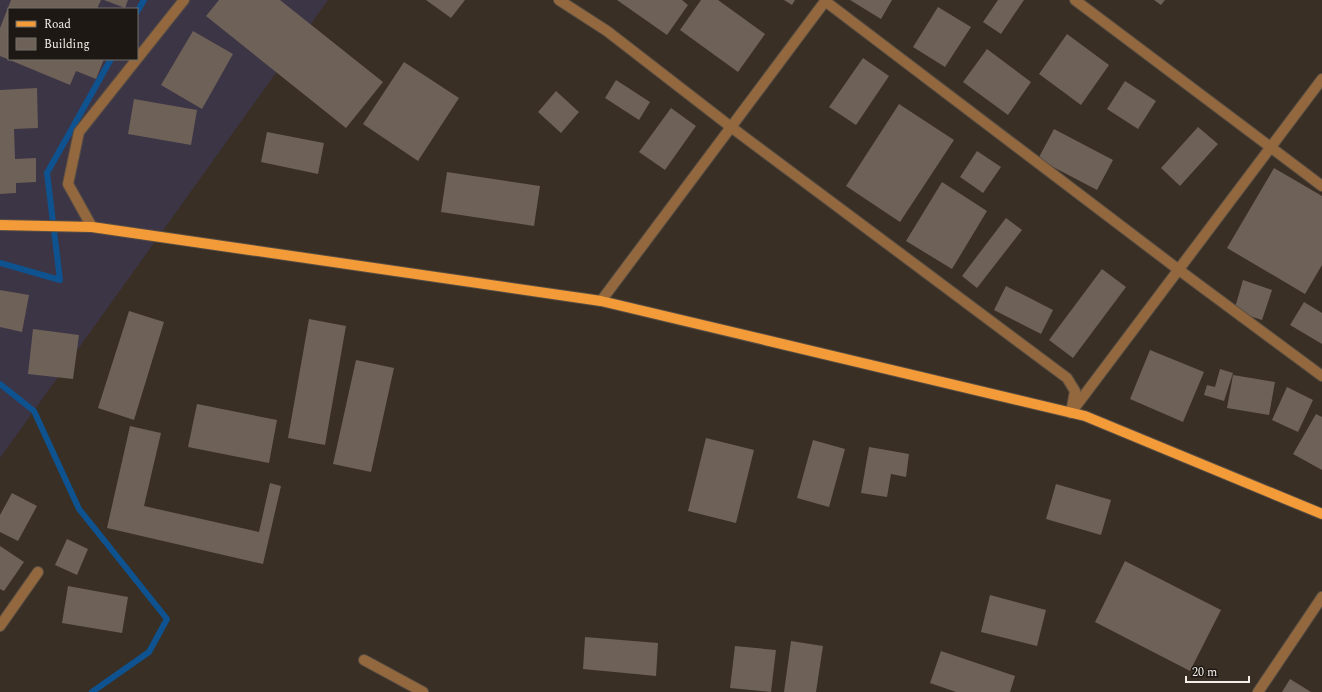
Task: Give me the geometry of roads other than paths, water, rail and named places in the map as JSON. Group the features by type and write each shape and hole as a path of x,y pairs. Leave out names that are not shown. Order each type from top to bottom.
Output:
{"main road":[{"path":"0,225 92,227 601,301 1085,416 1322,514"}],"street":[{"path":"138,58 184,0"},
{"path":"559,0 607,31 731,127 1067,378 1074,392 1071,413"},
{"path":"601,301 825,0 1178,270 1322,376"},
{"path":"1075,0 1322,186"},
{"path":"92,227 68,184 79,132 136,60"},
{"path":"1071,413 1322,79"},
{"path":"0,626 38,572"},
{"path":"1258,692 1322,597"},
{"path":"364,660 423,692"}],"waterway":[{"path":"138,10 144,0"},
{"path":"0,263 60,280 47,173 110,60"},
{"path":"0,384 34,411 79,509 167,619 149,652 92,692"}]}
